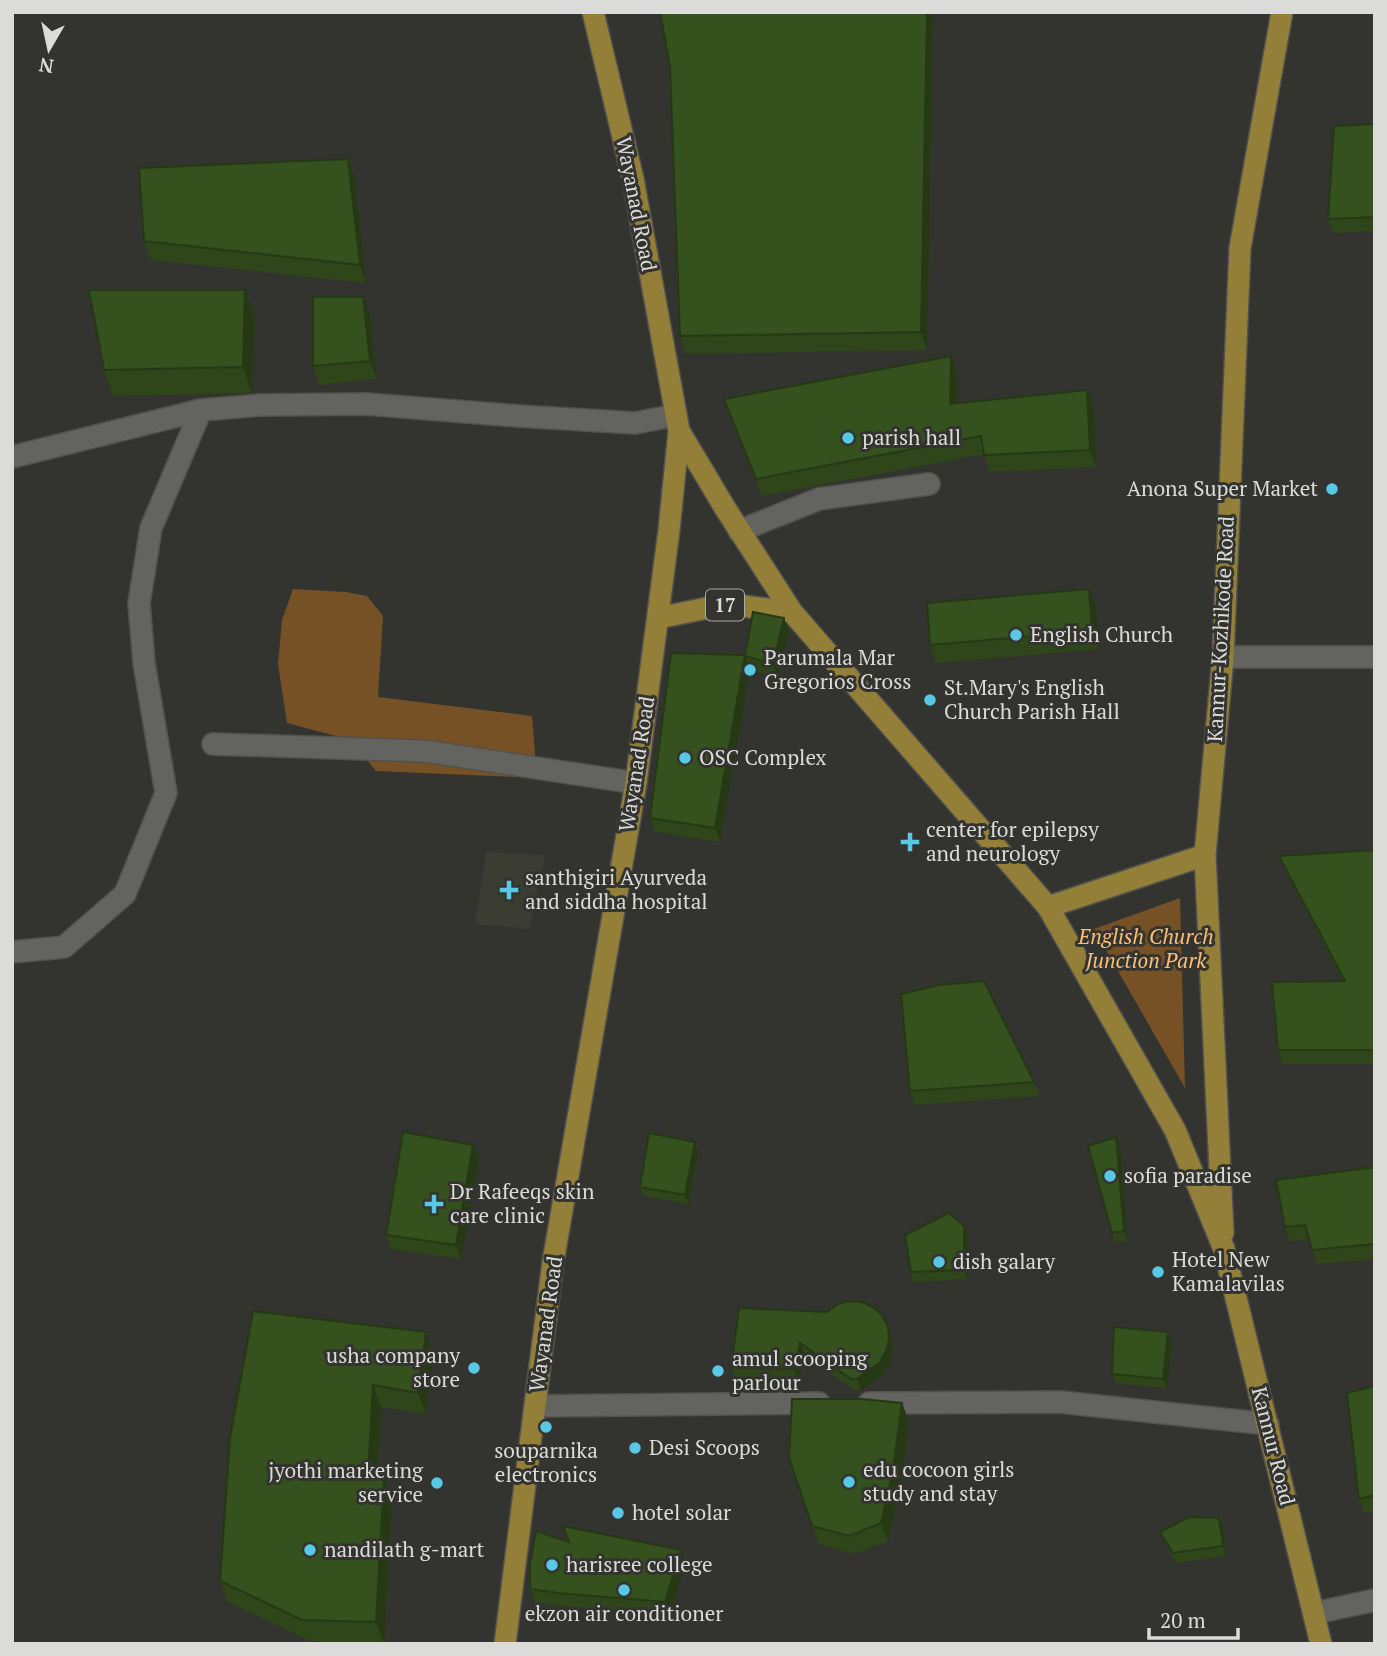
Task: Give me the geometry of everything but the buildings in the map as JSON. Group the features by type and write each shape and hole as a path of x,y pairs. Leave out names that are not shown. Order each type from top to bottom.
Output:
{"main road":[{"name":"Wayanad Road","path":"505,1644 554,1262 636,783 659,618 678,423 633,179 593,12"},
{"name":"Kannur-Kozhikode Road","path":"1224,1249 1205,855 1223,657 1240,248 1282,12"},
{"path":"678,423 739,531 792,612 1048,907 1175,1130 1224,1249"},
{"name":"17","path":"659,618 727,604 792,612"},
{"path":"1048,907 1205,855"},
{"name":"Kannur Road","path":"1224,1249 1321,1644"}],"street":[{"path":"12,457 201,410 261,405 366,404 518,416 678,423"},
{"path":"12,952 64,947 125,894 166,793 144,663 139,603 151,528 201,410"},
{"path":"739,531 819,499 929,484"},
{"path":"1223,657 1375,657"},
{"path":"212,744 424,751 636,783"},
{"path":"535,1406 1060,1402 1268,1424"},
{"path":"1315,1613 1375,1600"}],"shaded area":[{"name":"santhigiri Ayurveda and siddha hospital","path":"486,852 545,855 530,929 475,924"}],"green space":[{"path":"293,589 367,596 383,616 378,697 532,716 537,778 376,771 351,740 287,723 278,664 282,620"},
{"name":"English Church Junction Park","path":"1180,898 1185,1088 1094,929"}],"place":[{"name":"parish hall","path":"848,438"},
{"name":"Anona Super Market","path":"1332,489"},
{"name":"English Church","path":"1016,635"},
{"name":"Parumala Mar Gregorios Cross","path":"750,670"},
{"name":"St.Mary's English Church Parish Hall","path":"930,700"},
{"name":"OSC Complex","path":"685,758"},
{"name":"center for epilepsy and neurology","path":"910,842"},
{"name":"santhigiri Ayurveda and siddha hospital","path":"509,890"},
{"name":"sofia paradise","path":"1110,1176"},
{"name":"Dr Rafeeqs skin care clinic","path":"434,1204"},
{"name":"dish galary","path":"939,1262"},
{"name":"Hotel New Kamalavilas","path":"1158,1272"},
{"name":"usha company store","path":"474,1368"},
{"name":"amul scooping parlour","path":"718,1371"},
{"name":"souparnika electronics","path":"546,1427"},
{"name":"Desi Scoops","path":"635,1448"},
{"name":"edu cocoon girls study and stay","path":"849,1482"},
{"name":"jyothi marketing service","path":"437,1483"},
{"name":"hotel solar","path":"618,1513"},
{"name":"nandilath g-mart","path":"310,1550"},
{"name":"harisree college","path":"552,1565"},
{"name":"ekzon air conditioner","path":"624,1590"}]}
